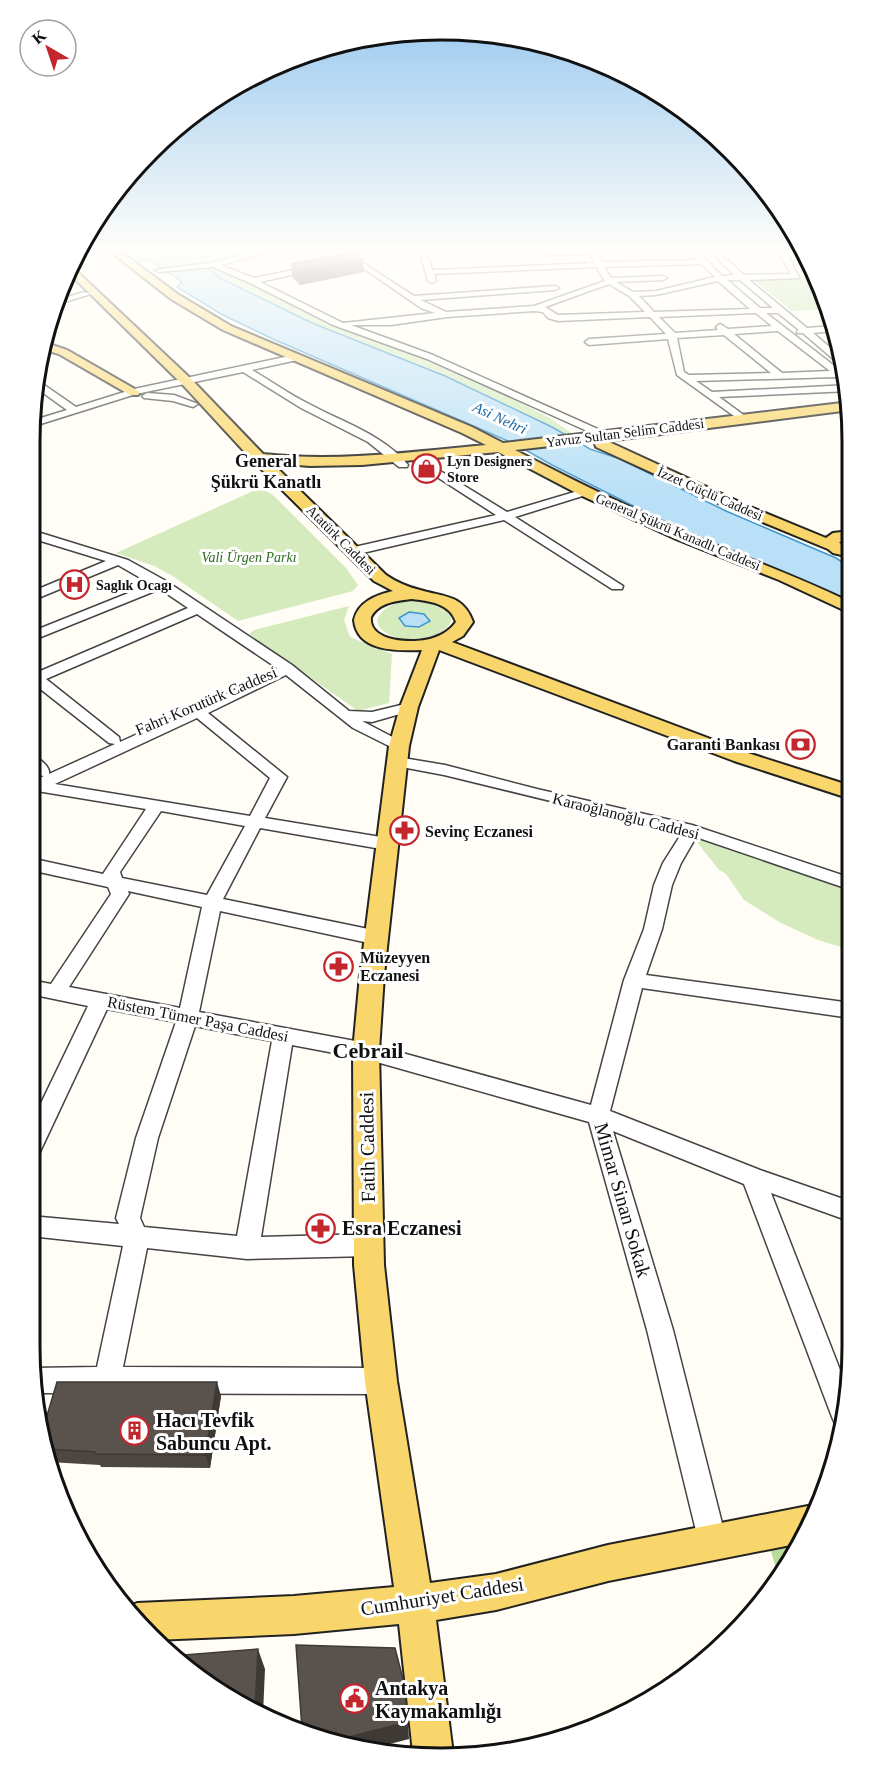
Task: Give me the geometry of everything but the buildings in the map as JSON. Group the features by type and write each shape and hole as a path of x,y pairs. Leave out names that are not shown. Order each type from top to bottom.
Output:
{"main road":[{"name":"Atatürk Caddesi","path":"121,332 180,384 193,404 224,440 265,468 358,572 376,594 377,602 396,596 418,594"},
{"name":"Atatürk Caddesi","path":"131,332 265,468 390,585 440,598 458,607 464,615 464,623 475,637 493,651 558,681 842,777"},
{"name":"General Şükrü Kanadlı Caddesi","path":"237,332 467,430 513,451 585,492 681,536 785,578 842,604"},
{"path":"52,348 63,351 135,393"},
{"name":"Yavuz Sultan Selim Caddesi","path":"595,441 741,418 841,409"},
{"name":"Yavuz Sultan Selim Caddesi","path":"265,468 312,464 400,462 424,464 841,409"},
{"name":"İzzet Güçlü Caddesi","path":"595,441 743,509 842,545"},
{"name":"Yavuz Sultan Selim Caddesi","path":"265,468 400,462 513,451"},
{"path":"377,602 362,616 361,624 366,632 375,639 405,647 434,644 455,635 464,623"},
{"path":"434,644 472,655 741,757 842,790"},
{"name":"Fatih Caddesi","path":"432,1748 415,1604 381,1381 369,1245 366,1051 398,754 412,699 434,644"},
{"name":"Fatih Caddesi","path":"405,647 413,665 412,699"},
{"name":"Cumhuriyet Caddesi","path":"149,1622 294,1615 415,1604 496,1592 608,1563 801,1525"}],"street":[{"path":"363,332 430,357 577,423 595,441"},
{"path":"589,342 698,332"},
{"path":"726,332 779,375"},
{"path":"733,338 781,332"},
{"path":"786,332 837,374"},
{"path":"808,332 832,352"},
{"path":"672,334 678,368 686,378 741,418"},
{"path":"819,342 830,341"},
{"path":"41,421 135,393 294,358"},
{"path":"246,370 400,462"},
{"path":"686,378 837,374"},
{"path":"135,393 157,382 161,375"},
{"path":"44,389 74,410"},
{"path":"708,395 839,389"},
{"path":"135,393 163,396 193,404"},
{"path":"41,415 46,419"},
{"path":"577,423 595,441"},
{"path":"424,464 616,586"},
{"path":"354,551 505,516 585,492"},
{"name":"Karaoğlanoğlu Caddesi","path":"40,537 118,561 161,584 287,668 358,726 379,738 398,754 445,770 536,794 692,830 842,881"},
{"path":"40,593 118,561"},
{"path":"40,633 161,584"},
{"path":"40,676 200,608"},
{"name":"Fahri Korutürk Caddesi","path":"40,779 198,712 268,680 287,668"},
{"name":"Fahri Korutürk Caddesi","path":"40,779 114,740 260,675 287,668"},
{"path":"40,684 114,740"},
{"path":"347,715 372,717 412,699"},
{"path":"107,1381 136,1238 128,1218 147,1138 188,1017 212,903 279,777 198,712"},
{"path":"40,782 156,806 387,844"},
{"path":"56,992 120,894 111,872 156,806"},
{"name":"Mimar Sinan Sokak","path":"692,830 672,862 663,885 653,929 634,980 598,1116 660,1330 713,1543"},
{"path":"40,866 378,938"},
{"path":"634,980 718,993 801,1001 842,1009"},
{"name":"Rüstem Tümer Paşa Caddesi","path":"40,989 366,1051 598,1116 753,1177 842,1208"},
{"path":"40,1128 101,1000"},
{"path":"247,1248 283,1035"},
{"path":"753,1177 839,1401"},
{"path":"40,1227 247,1248 369,1245"},
{"path":"42,1380 381,1381"}],"green space":[{"path":"332,332 353,332 434,362 550,418 577,437 571,438 470,387 420,365"},
{"name":"Vali Ürgen Parkı","path":"260,488 273,495 346,568 358,585 353,591 238,621 171,575 154,566 116,553"},
{"path":"415,601 439,605 450,613 451,622 443,631 430,637 413,640 395,637 379,627 377,620 388,607"},
{"path":"349,606 344,620 350,637 392,654 389,703 358,711 249,634 254,630"},
{"path":"689,832 842,885 842,947 818,940 781,923 744,900 726,874 719,870"},
{"path":"791,1544 776,1568 770,1548"}],"water":[{"name":"Asi Nehri","path":"259,332 336,332 445,376 552,427 590,449 620,459 726,511 836,558 842,562 842,599 805,581 693,536 515,444"},
{"path":"409,612 424,614 430,621 419,627 405,626 399,618"}],"place":[{"name":"Lyn Designers Store","path":"426,469"},
{"name":"Saglık Ocagı","path":"75,585"},
{"name":"Garanti Bankası","path":"801,744"},
{"name":"Sevinç Eczanesi","path":"404,831"},
{"name":"Müzeyyen Eczanesi","path":"339,966"},
{"name":"Esra Eczanesi","path":"321,1228"},
{"name":"Hacı Tevfik Sabuncu Apt.","path":"135,1431"},
{"name":"Antakya Kaymakamlığı","path":"354,1699"}],"district":[{"name":"General Şükrü Kanatlı","path":"266,471"},
{"name":"Cebrail","path":"368,1050"}]}
